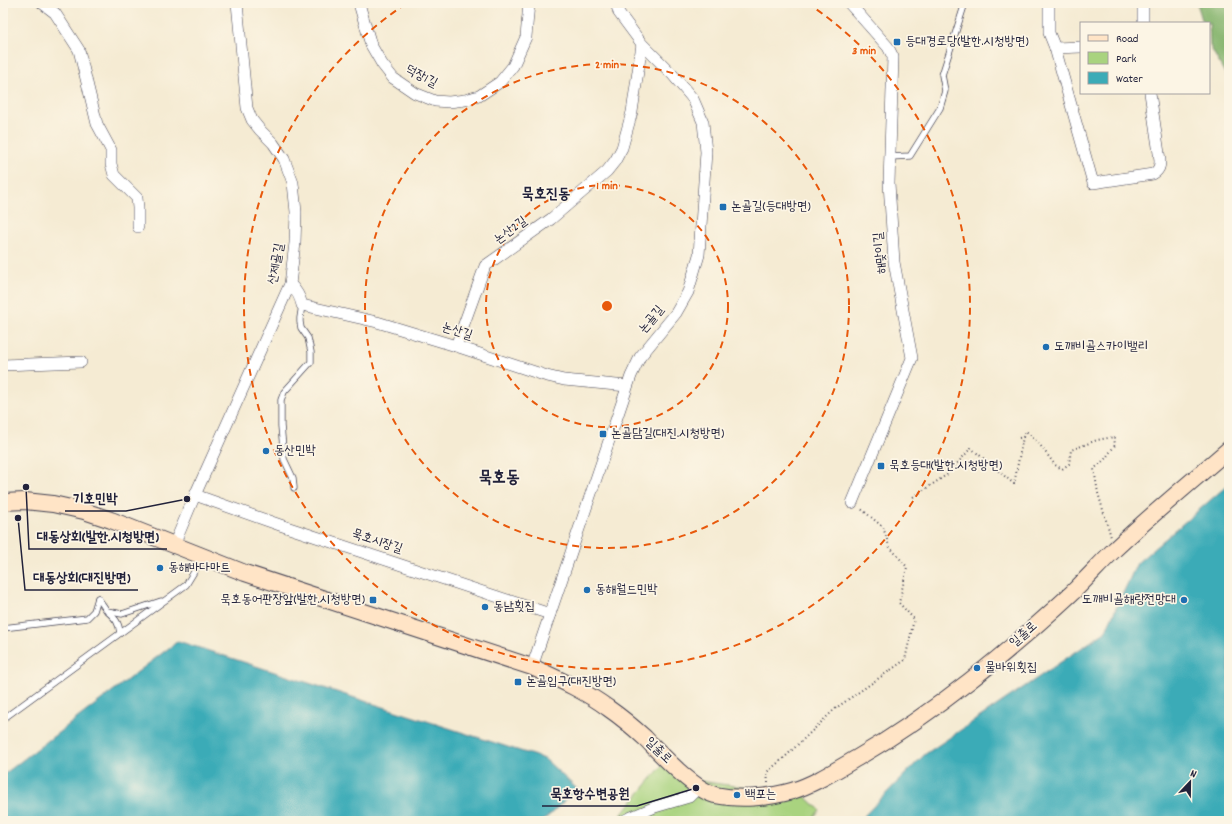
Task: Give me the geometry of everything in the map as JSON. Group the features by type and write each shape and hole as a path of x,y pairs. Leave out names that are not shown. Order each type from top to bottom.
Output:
{"street":[{"path":"42,3 55,13 79,50 97,124 111,150 111,164 114,175 137,198 138,227"},
{"name":"산제골길","path":"174,545 290,284 295,243 296,212 293,183 284,159 252,120 247,108 237,3"},
{"name":"덕장1길","path":"360,3 371,44 382,64 393,78 415,93 435,101 449,102 480,96 500,82 513,66 526,36 529,3"},
{"name":"논골길","path":"532,667 627,386 640,357 676,313 688,292 699,255 706,152 702,122 693,99 672,74 642,44 620,13 616,3"},
{"name":"해맞이길","path":"849,3 888,48 893,56 889,183 894,262 912,358 852,503"},
{"path":"1049,3 1049,33 1093,183 1153,174 1158,171 1160,167 1160,160 1150,94"},
{"path":"1143,3 1143,22"},
{"name":"논산2길","path":"456,346 484,266 551,219 607,171 615,160 622,148 632,112 642,44"},
{"path":"1054,48 1080,47"},
{"path":"290,284 300,295 302,305"},
{"name":"논산길","path":"302,305 377,322 547,376 564,380 627,386"},
{"path":"3,365 81,362"},
{"name":"일출로","path":"3,502 24,501 53,504 84,511 246,573 532,667 565,682 607,707 628,723 698,788 715,795 757,798 794,791 819,780 874,748 941,703 972,680 1022,637 1074,591 1116,549 1229,449"},
{"name":"묵호시장길","path":"195,495 280,525 550,614"},
{"path":"623,821 655,808 689,797 698,788"}],"lane":[{"path":"890,157 910,156 940,108 945,91 942,75 965,3"},
{"path":"294,488 293,478 284,459 281,426 281,400 284,392 311,362 312,352 308,338 301,328 300,322 302,305"},
{"path":"3,719 186,585 204,556"},
{"path":"3,628 87,618 94,611 98,598 107,611 116,618 120,633"},
{"path":"107,611 122,614 167,598"}],"path":[{"path":"913,496 948,474 971,448 1014,484 1023,437 1026,431 1040,445 1055,465 1062,469 1069,464 1071,450 1097,440 1114,437 1115,445 1105,459 1094,469 1098,493 1116,549"},
{"path":"1019,438 1023,437"},
{"path":"770,796 767,772 785,757 836,708 905,660 914,619 899,603 907,567 889,546 883,527 852,503"}],"green space":[{"path":"1197,3 1229,3 1229,81 1210,46 1210,22 1203,22"},
{"path":"667,760 692,780 805,796 820,810 810,821 616,821"}],"water":[{"path":"1229,484 1229,821 859,821 924,755 1105,632 1137,563"},
{"path":"178,641 545,759 577,789 543,821 3,821 3,775"}],"place":[{"name":"등대경로당(발한.시청방면)","path":"897,42"},
{"name":"논골길(등대방면)","path":"723,207"},
{"name":"도깨비골스카이밸리","path":"1046,347"},
{"name":"논골담길(대진.시청방면)","path":"603,434"},
{"name":"동산민박","path":"266,451"},
{"name":"묵호등대(발한.시청방면)","path":"881,466"},
{"name":"대동상회(발한.시청방면)","path":"26,487"},
{"name":"기호민박","path":"187,499"},
{"name":"대동상회(대진방면)","path":"18,518"},
{"name":"동해바다마트","path":"160,568"},
{"name":"동해월드민박","path":"587,590"},
{"name":"묵호동어판장앞(발한.시청방면)","path":"373,600"},
{"name":"도깨비골해랑전망대","path":"1184,600"},
{"name":"동남횟집","path":"485,607"},
{"name":"물바위횟집","path":"977,668"},
{"name":"논골입구(대진방면)","path":"518,682"},
{"name":"묵호항수변공원","path":"696,788"},
{"name":"백포는","path":"737,795"}],"district":[{"name":"묵호진동","path":"546,195"},
{"name":"묵호동","path":"499,479"}]}
